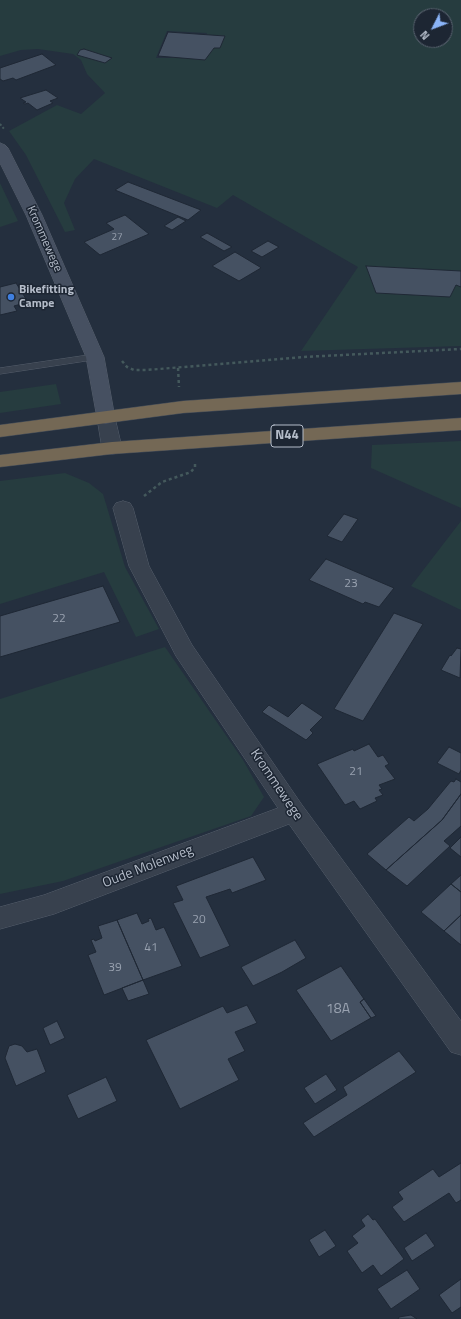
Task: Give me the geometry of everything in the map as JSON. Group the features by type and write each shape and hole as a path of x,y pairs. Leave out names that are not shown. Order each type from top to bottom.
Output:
{"highway":[{"path":"0,431 183,407 461,388"},
{"name":"N44","path":"0,461 112,448 461,424"}],"street":[{"name":"Krommewege","path":"0,148 34,215 95,357 112,448"},
{"name":"Krommewege","path":"123,508 138,566 184,650 294,812 461,1043"},
{"name":"Oude Molenweg","path":"0,918 45,906 294,812"}],"lane":[{"path":"0,371 95,357"}],"path":[{"path":"179,392 178,368 303,357 461,349"},
{"path":"123,508 162,482 191,472 195,467 194,459"}],"green space":[{"path":"0,0 461,0 461,346 301,351 358,267 233,195 217,208 94,159 75,179 64,203 75,230 65,232 26,155 9,131 57,105 81,114 105,93 87,74 81,60 73,54 38,49 21,50 0,56","holes":["167,31 207,33 198,58 156,58"]},
{"path":"0,183 18,221 0,227"},
{"path":"56,384 61,404 0,413 0,392"},
{"path":"461,441 461,508 371,468 372,445"},
{"path":"65,473 89,483 103,494 125,567 159,629 136,637 104,572 0,604 0,481"},
{"path":"461,521 461,610 411,586"},
{"path":"165,647 243,760 264,797 251,816 63,881 0,894 0,699"}],"building":[{"path":"168,32 225,36 220,48 214,48 205,60 158,56"},
{"path":"84,49 112,58 105,63 77,55 80,50"},
{"path":"42,54 56,65 16,80 13,78 3,81 0,79 0,68"},
{"path":"46,90 58,98 50,101 53,103 37,110 28,103 23,103 26,102 20,98"},
{"path":"128,182 201,210 188,220 115,190"},
{"path":"125,215 149,234 100,255 84,242 114,229 106,223"},
{"path":"178,217 186,221 172,230 164,226"},
{"path":"207,233 232,247 224,251 200,237"},
{"path":"268,241 279,247 262,257 251,251"},
{"path":"235,252 261,268 239,281 212,266"},
{"path":"366,266 461,271 461,287 456,285 450,297 376,293"},
{"path":"16,283 28,302 14,306 17,311 0,315 0,287"},
{"path":"344,514 358,519 342,542 327,536"},
{"path":"326,559 394,588 379,607 365,602 363,604 309,580"},
{"path":"103,586 120,622 0,657 0,616"},
{"path":"394,613 423,624 363,721 334,709"},
{"path":"457,648 461,649 460,678 441,670 450,655 451,656"},
{"path":"302,703 323,717 310,730 313,733 306,740 262,712 269,705 288,717"},
{"path":"369,744 378,757 383,755 389,764 385,766 395,779 379,785 382,789 379,790 383,795 375,798 377,801 360,809 354,801 345,805 317,764"},
{"path":"449,747 461,753 461,770 459,774 437,763"},
{"path":"456,779 461,782 461,794 442,820 386,870 367,854 409,817 414,821 428,809 451,781 454,782"},
{"path":"461,794 461,826 444,841 450,846 407,886 386,870 442,820"},
{"path":"461,837 461,857 450,848"},
{"path":"253,857 266,880 232,893 230,889 206,897 230,946 200,958 173,903 183,900 176,886"},
{"path":"461,875 461,892 451,884"},
{"path":"451,884 461,892 461,915 444,931 421,912"},
{"path":"137,913 142,924 149,921 148,919 151,918 156,930 164,927 182,966 143,980 117,920"},
{"path":"461,915 461,945 444,931"},
{"path":"117,920 143,980 104,995 88,955 96,952 91,940 94,939 95,941 102,938 98,926"},
{"path":"295,940 306,958 253,986 241,967"},
{"path":"341,966 364,999 360,1002 371,1018 331,1041 296,990"},
{"path":"143,980 149,994 128,1001 122,988"},
{"path":"364,999 376,1016 371,1018 360,1002"},
{"path":"247,1005 257,1023 235,1032 245,1051 228,1059 239,1080 180,1109 146,1040 223,1006 227,1013"},
{"path":"57,1021 65,1038 50,1045 43,1028"},
{"path":"15,1044 22,1046 27,1052 37,1049 46,1072 16,1086 5,1058 9,1046"},
{"path":"399,1051 416,1072 314,1137 303,1123 347,1095 343,1087"},
{"path":"326,1074 337,1090 315,1104 304,1088"},
{"path":"106,1077 117,1101 78,1119 67,1095"},
{"path":"461,1163 461,1200 456,1203 449,1193 404,1222 392,1207 403,1199 398,1192 433,1169 439,1177"},
{"path":"368,1214 373,1220 375,1219 404,1259 381,1276 373,1265 362,1273 347,1251 358,1243 352,1236 365,1226 361,1220"},
{"path":"325,1230 336,1246 319,1257 309,1240"},
{"path":"426,1233 435,1246 412,1261 404,1248"},
{"path":"407,1270 420,1289 391,1309 377,1289"},
{"path":"461,1279 461,1307 452,1313 439,1295"},
{"path":"411,1315 417,1319 398,1319 399,1317"}],"place":[{"name":"Bikefitting Campe","path":"11,297"}]}
